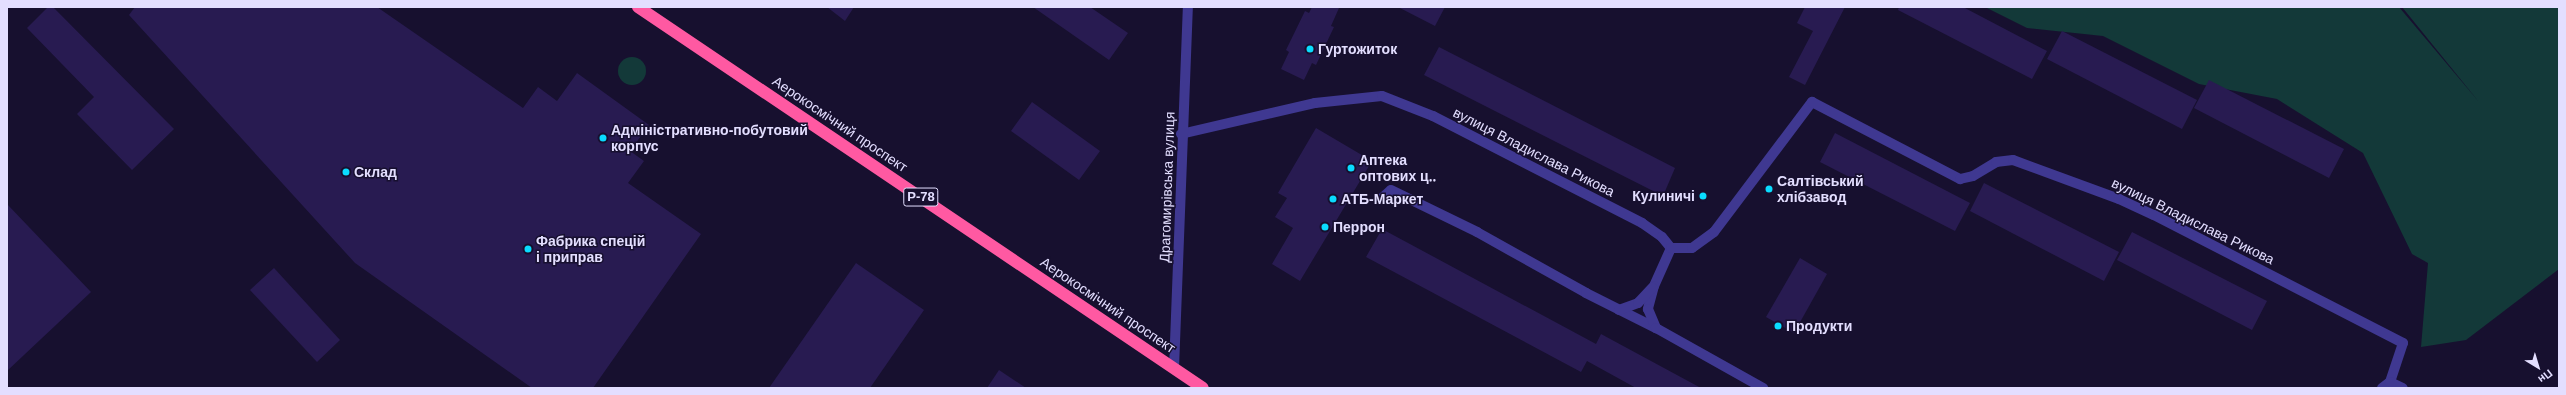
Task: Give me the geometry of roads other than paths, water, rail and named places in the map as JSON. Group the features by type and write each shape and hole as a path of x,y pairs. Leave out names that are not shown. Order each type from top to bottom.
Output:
{"highway":[{"name":"Аерокосмічний проспект","path":"638,7 1203,388"}],"street":[{"name":"Драгомирівська вулиця","path":"1174,368 1181,134 1188,7"},
{"name":"вулиця Владислава Рикова","path":"1181,134 1315,103 1382,96 1433,116 1642,223 1662,237 1671,248 1692,248 1714,232 1812,102 1960,179 1973,176 1996,162 2013,160 2119,199 2154,216 2404,343 2386,385"},
{"path":"1381,199 1391,190 1477,232 1656,328 1763,388"},
{"path":"1656,328 1648,309 1654,286 1671,248"},
{"path":"1620,310 1638,303 1654,286"},
{"path":"2386,385 2403,388"}],"place":[{"name":"Гуртожиток","path":"1310,49"},
{"name":"Адміністративно-побутовий корпус","path":"603,138"},
{"name":"Аптека оптових ц‥","path":"1351,168"},
{"name":"Склад","path":"346,172"},
{"name":"Салтівський хлібзавод","path":"1769,189"},
{"name":"Кулиничі","path":"1703,196"},
{"name":"АТБ-Маркет","path":"1333,199"},
{"name":"Перрон","path":"1325,227"},
{"name":"Фабрика спецій і приправ","path":"528,249"},
{"name":"Продукти","path":"1778,326"}]}
